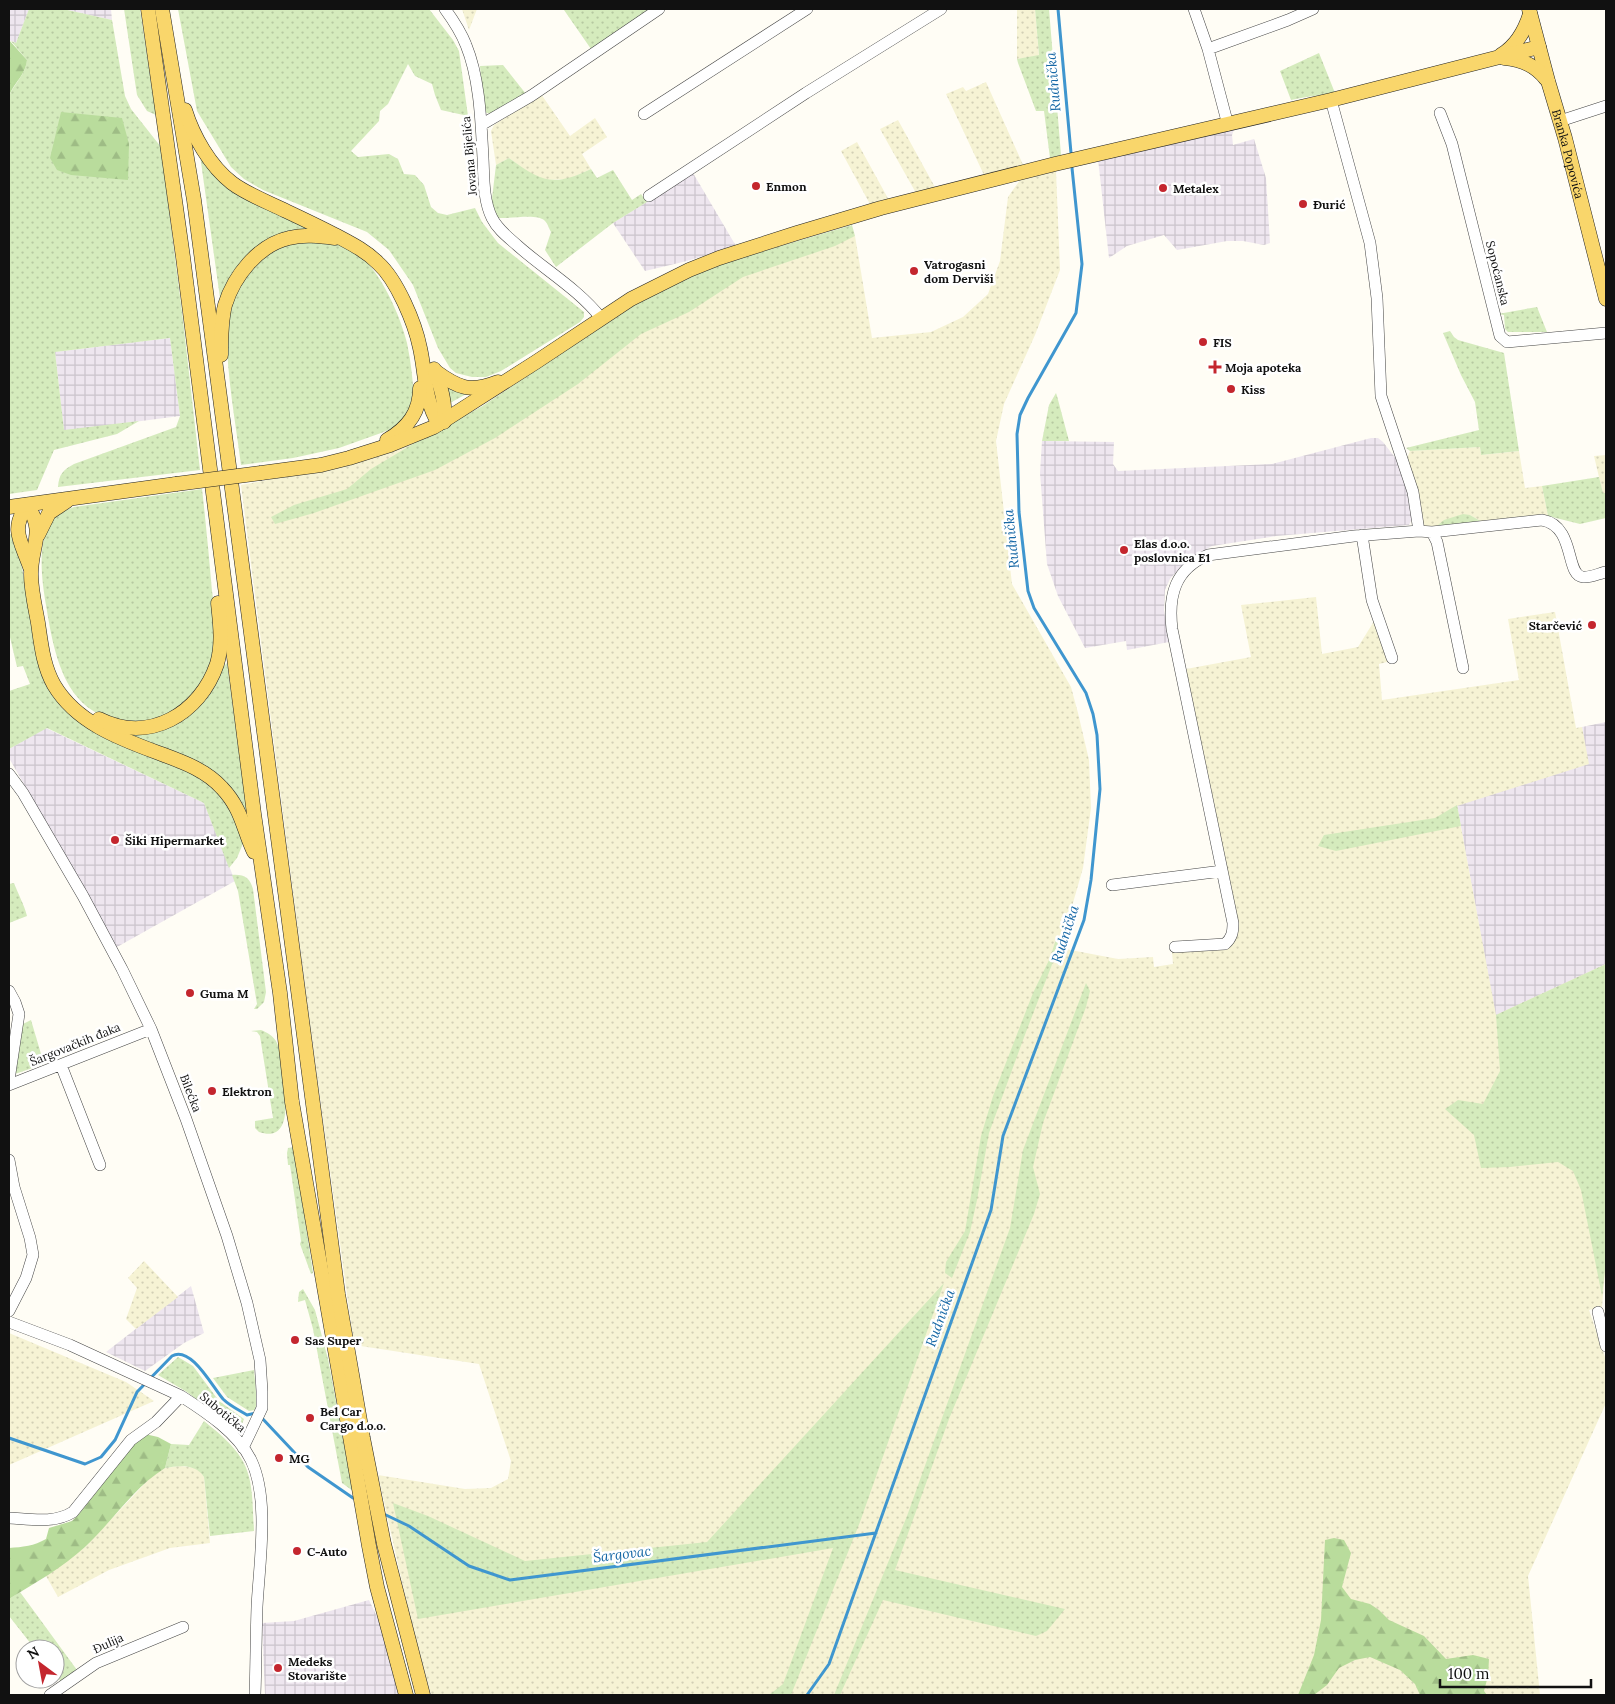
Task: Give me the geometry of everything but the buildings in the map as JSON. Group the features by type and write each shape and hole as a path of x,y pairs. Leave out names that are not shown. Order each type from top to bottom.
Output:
{"main road":[{"path":"148,9 183,257 292,1102 377,1587 406,1695"},
{"path":"162,9 194,200 338,1294 384,1544 422,1695"},
{"path":"1495,58 1505,53 1521,35 1530,11"},
{"name":"Branka Popovića","path":"1530,11 1606,299"},
{"path":"165,27 187,116 198,139 226,178 242,189 353,243 380,264 393,282 404,302 420,351 426,395 432,414 441,423"},
{"path":"9,507 321,465 364,453 390,445 441,423 601,318 661,282 720,258 873,210 1055,164 1331,100 1539,47"},
{"path":"1495,58 1507,58 1533,66 1548,81"},
{"path":"225,436 221,356 223,316 229,295 240,274 256,256 280,240 308,236 343,239"},
{"path":"420,351 435,371 453,384 467,388 490,385 536,362"},
{"path":"364,453 395,436 410,421 419,404 420,384 418,365 420,351"},
{"path":"435,371 444,399 445,410 441,423"},
{"path":"36,538 49,513 72,498"},
{"path":"27,505 34,516 37,527 31,572 32,593 42,652 53,683 62,697 103,730 176,759 213,779 235,805 244,823 250,843 263,868"},
{"path":"27,505 18,522 20,540 31,572"},
{"path":"73,707 106,723 127,728 143,728 158,725 182,713 192,706 204,690 217,664 221,639 209,521 214,506"},
{"path":"9,527 20,540"}],"street":[{"name":"Jovana Bijelića","path":"445,9 467,46 476,83 487,202 497,226 536,262 583,298 601,318"},
{"path":"481,125 531,96 660,9"},
{"path":"644,114 807,9"},
{"path":"649,196 806,93 940,9"},
{"path":"1194,9 1208,49 1228,125"},
{"path":"1283,9 1288,20"},
{"path":"1208,49 1313,9"},
{"path":"1331,100 1370,244 1377,298 1381,396 1413,492 1419,531"},
{"path":"1560,121 1606,106"},
{"name":"Sopoćanska","path":"1440,113 1452,144 1500,336 1508,342 1606,333"},
{"path":"1175,947 1225,944 1233,932 1233,922 1172,629 1170,608 1175,586 1179,578 1192,563 1208,555 1362,535 1419,531 1432,532 1542,520 1548,521 1562,532 1573,568 1579,576 1584,577 1606,572"},
{"path":"1432,532 1436,542 1463,668"},
{"path":"1362,535 1372,600 1392,658"},
{"name":"Bilećka","path":"9,774 23,793 83,896 122,969 150,1029 186,1119 238,1269 260,1360 262,1408 243,1448"},
{"path":"1112,885 1222,871"},
{"name":"Šargovačkih đaka","path":"9,992 19,1014 9,1080"},
{"name":"Šargovačkih đaka","path":"9,1085 150,1029"},
{"path":"61,1064 100,1165"},
{"path":"9,1160 14,1187 30,1238 33,1255 26,1278 9,1311"},
{"path":"1598,1312 1606,1346"},
{"name":"Subotička","path":"9,1322 70,1345 181,1396 231,1434 251,1460 259,1482 261,1513 255,1695"},
{"path":"9,1518 49,1520 73,1512 131,1440 156,1422 181,1396"},
{"name":"Đulija","path":"50,1695 96,1663 183,1627"}],"shaded area":[{"path":"9,9 29,9 16,43 9,40"},
{"path":"63,9 111,9 112,20"},
{"path":"462,9 477,9 469,30"},
{"path":"1017,9 1035,9 1039,56 1017,59"},
{"path":"986,82 1024,167 984,175 946,94 963,87 966,91"},
{"path":"541,94 570,136 595,118 607,137 582,154 591,169 569,179 545,180 529,173 509,158 496,165 491,131 494,125"},
{"path":"898,120 936,189 916,193 880,129"},
{"path":"1235,127 1232,135 1233,145 1254,139 1266,178 1270,243 1264,245 1243,241 1227,241 1177,250 1164,235 1127,246 1109,258 1098,159"},
{"path":"857,142 890,202 871,206 841,151"},
{"path":"1056,171 1060,270 1035,335 1004,404 996,441 1012,584 1071,687 1089,760 1091,808 1083,868 1060,948 1118,959 1153,957 1154,967 1173,964 1172,952 1224,950 1229,947 1237,936 1239,929 1186,669 1251,657 1241,605 1316,597 1322,654 1358,647 1376,618 1391,661 1379,664 1382,700 1519,680 1508,619 1555,612 1576,728 1582,727 1589,764 1457,806 1496,1015 1606,964 1606,1262 1602,1307 1589,1310 1606,1360 1606,1403 1528,1576 1540,1695 431,1695 411,1622 378,1475 465,1489 491,1488 508,1479 511,1461 479,1364 354,1345 310,1025 241,485 352,464 423,438 481,407 548,361 744,268 855,236 872,338 931,332 963,317 988,294 1000,261 1008,197 1020,180"},
{"path":"693,173 736,246 645,271 613,223"},
{"path":"170,338 180,416 64,431 55,352"},
{"name":"Elas d.o.o. poslovnica E1","path":"1371,438 1378,438 1383,442 1397,460 1411,497 1413,516 1409,525 1276,536 1212,546 1198,554 1178,570 1170,579 1165,590 1164,610 1169,642 1127,650 1126,641 1085,648 1058,596 1047,564 1040,473 1042,441 1114,442 1113,464 1118,471 1272,464"},
{"path":"1480,447 1481,455 1519,451 1525,488 1542,486 1548,516 1484,523 1470,515 1432,530 1423,525 1407,458 1410,451"},
{"path":"1606,455 1606,493 1603,494 1594,456"},
{"path":"1606,722 1606,964 1496,1018 1457,805 1588,764 1582,727"},
{"path":"46,728 204,803 235,881 117,947 9,758 9,749"},
{"path":"144,1261 178,1297 136,1329 126,1319 137,1288 128,1278"},
{"path":"191,1286 204,1333 184,1343 145,1371 106,1352"},
{"path":"9,1333 126,1382 154,1401 9,1465"},
{"path":"180,1466 195,1468 204,1477 210,1543 170,1548 109,1570 58,1597 46,1576 85,1547 151,1477 165,1468"},
{"path":"369,1600 389,1642 400,1695 265,1695 262,1623 294,1621"}],"green space":[{"path":"29,9 63,9 112,20 125,96 131,109 161,147 200,470 58,487 59,479 64,470 70,466 176,427 180,416 170,338 55,352 64,430 139,421 117,434 54,450 37,490 9,494 9,96 22,75 27,60 11,41 16,43"},
{"path":"124,9 140,9 156,115 147,111 137,95"},
{"path":"178,9 429,9 453,40 459,51 468,116 441,110 432,84 415,76 408,64 388,104 380,111 379,121 351,151 358,157 389,154 398,159 404,174 415,175 424,185 431,207 438,213 447,215 475,208 482,222 498,243 584,312 584,317 580,322 501,371 486,377 472,377 456,373 450,368 438,348 413,285 389,250 367,232 263,190 244,179 231,167 197,111"},
{"path":"565,9 650,9 591,49"},
{"path":"1035,9 1049,9 1061,155 1050,158 1044,111 1036,111 1017,59 1039,55"},
{"path":"9,40 27,60 22,74 9,96"},
{"path":"1319,53 1335,93 1291,100 1280,71"},
{"path":"503,65 526,94 491,114 484,112 480,66"},
{"path":"61,112 122,118 129,144 128,180 71,175 57,170 50,158"},
{"path":"199,148 210,164 318,229 277,238 221,305"},
{"path":"509,158 539,177 548,179 567,178 591,169 597,178 613,170 632,200 641,194 647,202 613,223 556,267 545,250 551,232 545,221 536,217 498,218 491,207 496,165"},
{"path":"852,225 855,236 835,246 743,277 689,312 641,334 578,384 495,438 435,470 314,513 275,524 271,517 294,505 347,489 371,469 481,407 656,291 723,263"},
{"path":"326,242 352,249 362,256 371,266 387,291 404,331 407,343 413,386 414,400 412,408 396,427 339,448 293,458 241,465 231,393 227,338 227,321 233,296 248,272 268,254 292,244"},
{"path":"1537,307 1547,332 1508,332 1505,329 1504,315 1498,314"},
{"path":"1450,331 1458,340 1504,353 1519,451 1481,455 1480,447 1410,451 1406,448 1479,430 1475,402 1443,333"},
{"path":"442,383 470,392 450,403"},
{"path":"1056,393 1069,441 1042,441 1049,405"},
{"path":"1599,477 1603,493 1606,493 1606,518 1580,524 1548,516 1542,486"},
{"path":"202,489 216,615 215,648 207,676 188,701 161,718 137,722 103,716 87,707 75,694 65,678 58,661 43,586 42,553 46,533 57,515 74,507"},
{"path":"1463,514 1470,515 1484,523 1432,530 1444,520"},
{"path":"9,532 18,548 43,673 74,717 203,777 226,797 244,841 237,858 229,868 204,803 47,728 9,749 9,691 30,684 23,666 17,667 9,633"},
{"path":"227,663 248,818 235,796 122,733 164,727"},
{"path":"1457,805 1461,826 1336,851 1318,846 1324,835 1435,818"},
{"path":"232,875 240,875 246,878 253,889 266,992 264,1002 257,1009 254,1009 257,1004 238,891"},
{"path":"14,883 27,916 9,923 9,884"},
{"path":"1057,936 1063,936 989,1133 970,1232 952,1278 945,1273 946,1262 965,1231 981,1136 993,1096 1033,993 1050,958"},
{"path":"1606,964 1606,1262 1602,1296 1581,1190 1573,1171 1558,1162 1481,1168 1474,1135 1445,1109 1458,1100 1483,1104 1500,1071 1496,1015"},
{"path":"1086,983 1090,991 1086,1007 1043,1123 1033,1167 1040,1194 1034,1214 949,1419 895,1570 1065,1609 1047,1631 1036,1636 883,1600 840,1695 834,1695 907,1516 1010,1228 1023,1150"},
{"path":"31,1020 44,1064 15,1074 23,1024"},
{"path":"261,1030 268,1033 278,1045 286,1102 283,1123 278,1130 270,1134 259,1132 255,1128 255,1121 273,1118 260,1036 257,1032 251,1031"},
{"path":"294,1147 313,1273 311,1274 300,1244 290,1165 288,1165 288,1148"},
{"path":"944,1283 860,1522 791,1695 769,1695 783,1684 833,1548 418,1619 393,1503 428,1516 525,1561 707,1542"},
{"path":"303,1289 315,1310 328,1359 353,1491 342,1483 313,1329 305,1300 298,1302 299,1292"},
{"path":"178,1357 193,1366 219,1401 244,1419 242,1424 209,1401 205,1406 187,1392 158,1375"},
{"path":"254,1370 257,1403 255,1410 249,1411 227,1397 213,1378"},
{"path":"204,1421 232,1446 246,1468 252,1494 254,1531 210,1536 204,1477 191,1467 165,1468 171,1444 189,1445"},
{"path":"145,1434 158,1437 171,1444 165,1468 143,1485 76,1555 9,1599 9,1548 28,1546 42,1541 46,1539 49,1528 72,1521 136,1442"},
{"path":"1334,1538 1344,1540 1351,1553 1342,1587 1351,1599 1370,1604 1389,1620 1424,1636 1446,1659 1473,1655 1489,1659 1488,1676 1484,1691 1487,1695 1420,1695 1415,1684 1400,1670 1370,1657 1355,1660 1339,1668 1327,1685 1314,1695 1298,1695 1314,1655 1321,1620 1325,1540"},
{"path":"20,1592 54,1639 27,1639 9,1616 9,1599"},
{"path":"65,1654 77,1670 65,1679"}],"waterway":[{"name":"Rudnička","path":"1058,9 1071,153"},
{"name":"Rudnička","path":"807,1695 829,1664 991,1210 1003,1136 1084,920 1091,880 1100,789 1097,735 1093,714 1086,693 1034,608 1028,591 1019,512 1017,434 1020,415 1076,313 1082,264 1072,168"},
{"path":"9,1438 85,1464 101,1457 115,1440 137,1392 172,1356 179,1354 187,1357 201,1369 223,1399 247,1415 256,1413 308,1467 353,1498"},
{"name":"Šargovac","path":"386,1515 409,1526 469,1566 510,1580 876,1533"}],"place":[{"name":"Enmon","path":"756,186"},
{"name":"Metalex","path":"1163,188"},
{"name":"Đurić","path":"1303,204"},
{"name":"Vatrogasni dom Derviši","path":"914,271"},
{"name":"FIS","path":"1203,342"},
{"name":"Moja apoteka","path":"1215,367"},
{"name":"Kiss","path":"1231,389"},
{"name":"Elas d.o.o. poslovnica E1","path":"1124,550"},
{"name":"Starčević","path":"1592,625"},
{"name":"Šiki Hipermarket","path":"115,840"},
{"name":"Guma M","path":"190,993"},
{"name":"Elektron","path":"212,1091"},
{"name":"Sas Super","path":"295,1340"},
{"name":"Bel Car Cargo d.o.o.","path":"310,1418"},
{"name":"MG","path":"279,1458"},
{"name":"C-Auto","path":"297,1551"},
{"name":"Medeks Stovarište","path":"278,1668"}]}
